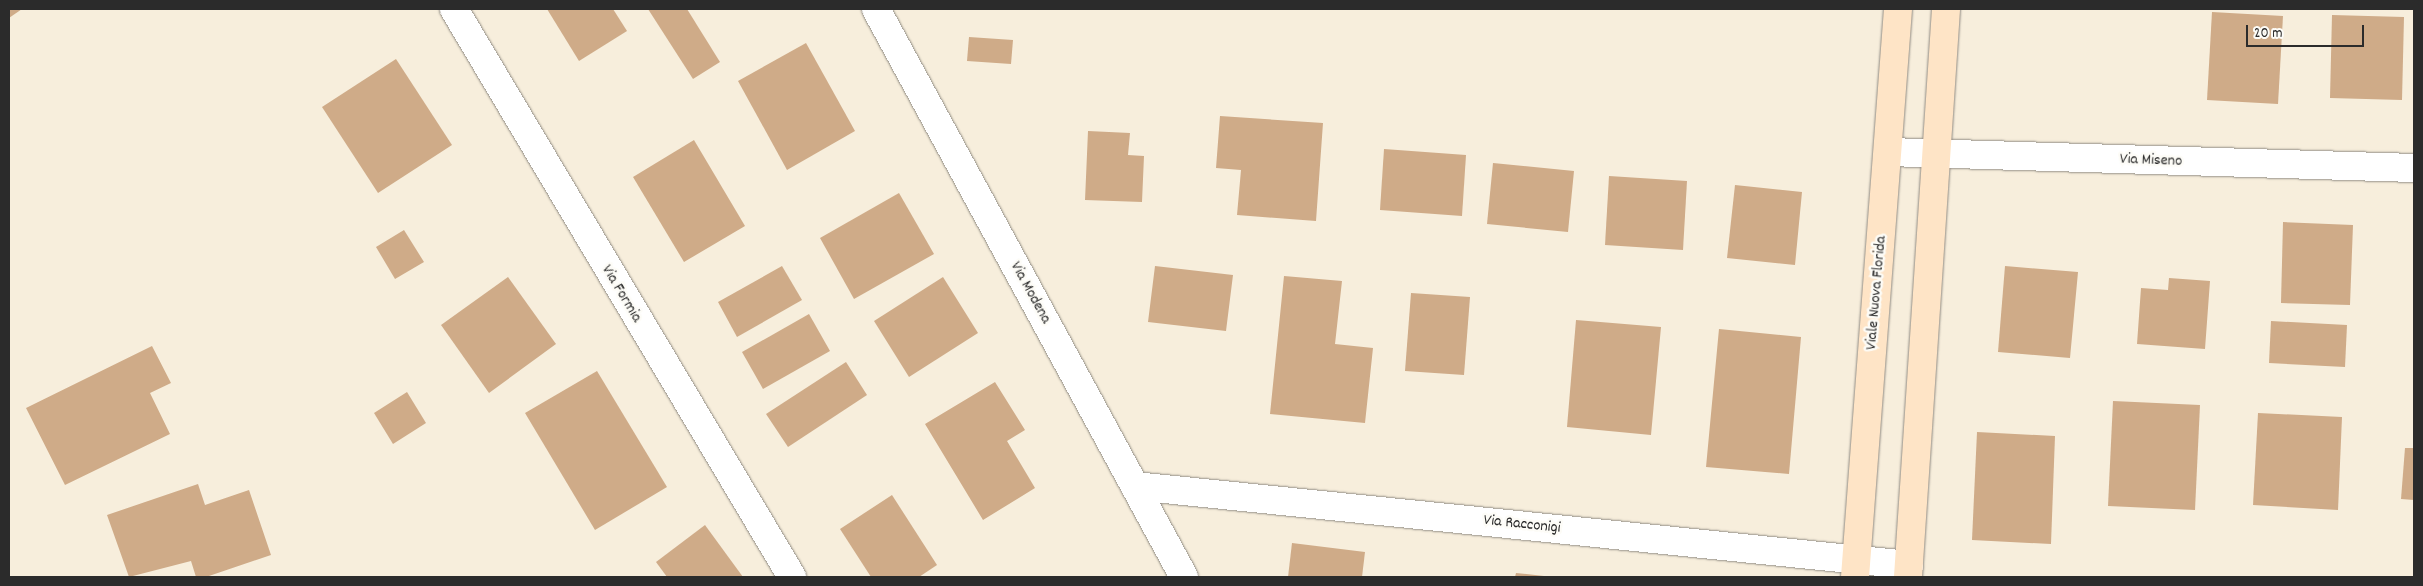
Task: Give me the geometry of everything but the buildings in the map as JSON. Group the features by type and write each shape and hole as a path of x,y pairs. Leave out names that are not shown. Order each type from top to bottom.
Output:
{"street":[{"name":"Via Formia","path":"454,9 462,30 792,577"},
{"name":"Via Modena","path":"876,9 1184,577"},
{"name":"Viale Nuova Florida","path":"1855,568 1898,9"},
{"path":"1908,571 1946,9"},
{"name":"Via Miseno","path":"1888,152 2414,168"},
{"name":"Via Racconigi","path":"1136,486 1855,568 1908,571"}]}
